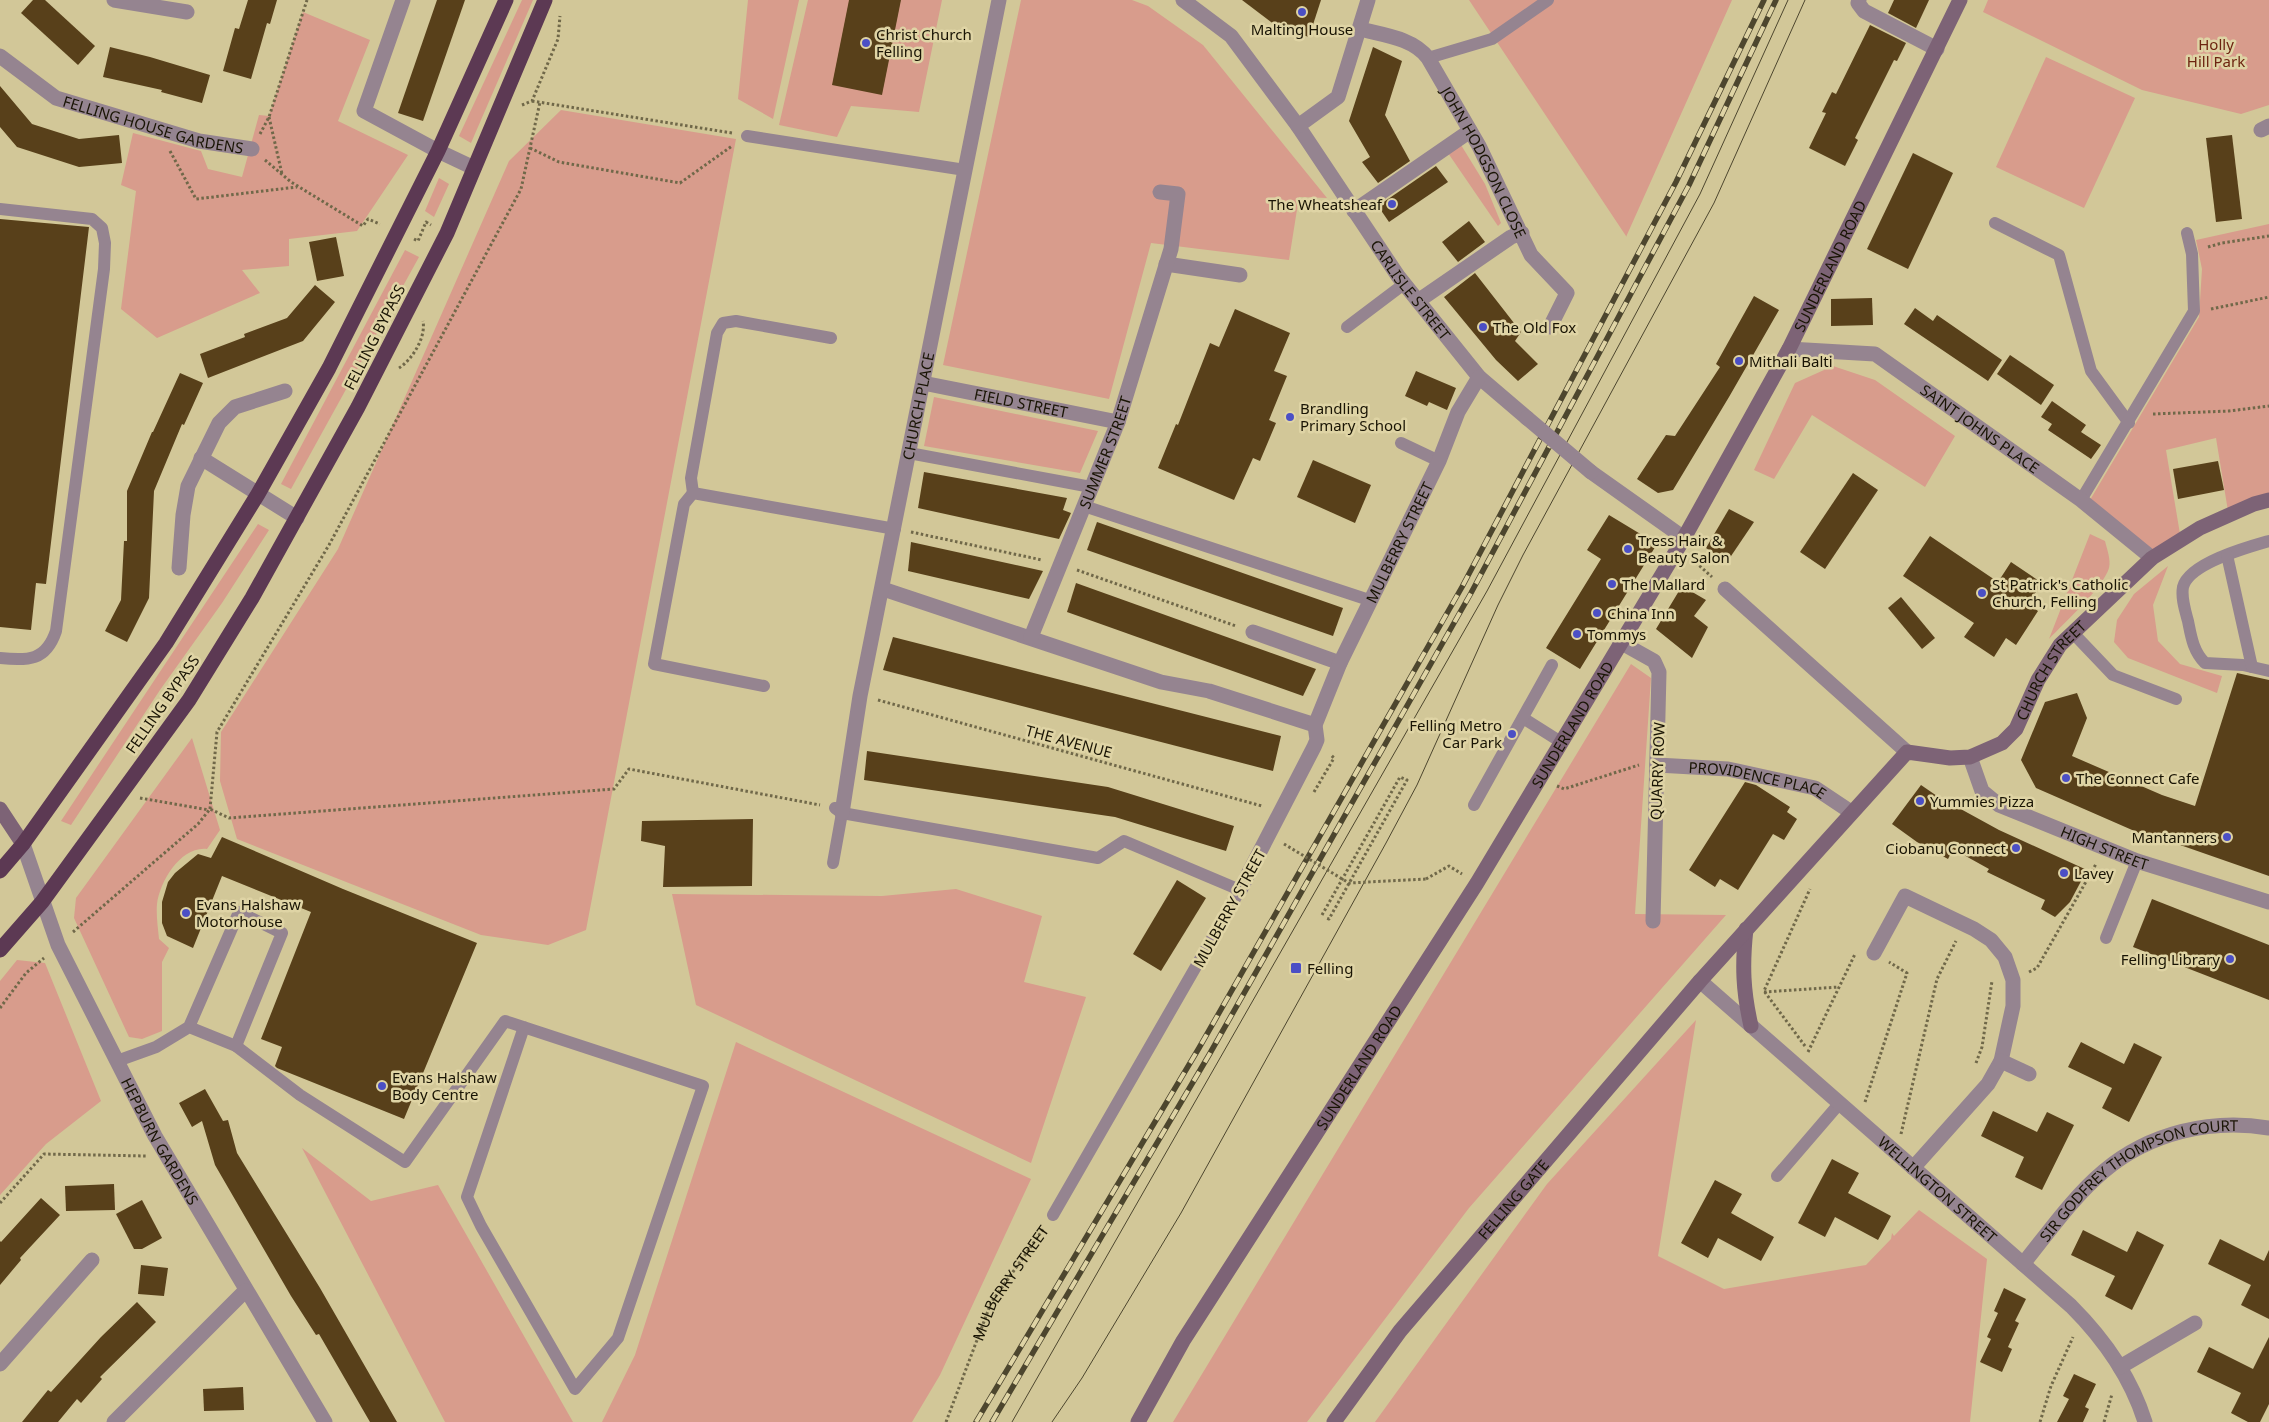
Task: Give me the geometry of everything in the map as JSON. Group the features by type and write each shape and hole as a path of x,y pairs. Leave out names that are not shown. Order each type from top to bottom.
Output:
{"highway":[{"name":"FELLING BYPASS","path":"0,871 23,844 166,643 258,494 329,368 438,151 506,0"},
{"name":"FELLING BYPASS","path":"0,950 42,902 189,700 252,598 358,406 448,232 545,0"}],"main road":[{"name":"SUNDERLAND ROAD","path":"1138,1422 1183,1341 1477,883 1681,543 1789,349 1960,0"},
{"name":"CHURCH STREET","path":"1970,757 2002,743 2016,729 2038,680 2060,645 2152,558 2200,528 2254,504 2269,500"},
{"path":"1907,752 1950,758 1970,757"},
{"name":"FELLING GATE","path":"1334,1422 1400,1331 1700,981 1907,752"},
{"path":"0,809 23,844"},
{"path":"1746,929 1742,963 1744,997 1751,1026"}],"street":[{"path":"114,0 187,12"},
{"path":"403,0 364,111 474,168"},
{"name":"CHURCH PLACE","path":"838,810 999,0"},
{"name":"CARLISLE STREET","path":"1183,0 1231,36 1298,126 1404,284 1479,377 1591,472 1681,543"},
{"path":"1298,126 1338,97 1368,0"},
{"path":"1859,0 1858,3 1864,11 1937,49"},
{"name":"JOHN HODGSON CLOSE","path":"1360,29 1399,39 1421,49 1428,58 1470,131 1522,232 1531,256 1567,293 1550,327"},
{"name":"FELLING HOUSE GARDENS","path":"5,61 56,98 199,141 252,149"},
{"path":"1354,211 1470,131"},
{"name":"SUMMER STREET","path":"1031,637 1118,422 1171,249 1178,194 1160,192"},
{"path":"1418,301 1511,237 1522,232"},
{"path":"1166,264 1240,275"},
{"name":"SAINT JOHNS PLACE","path":"1789,349 1875,354 2081,500 2152,558"},
{"name":"MULBERRY STREET","path":"1240,890 1314,747 1317,740 1316,725 1340,662 1439,461 1458,412 1479,377"},
{"name":"FIELD STREET","path":"923,383 1118,422"},
{"path":"179,568 185,501 192,475 226,414 246,402 285,391"},
{"path":"201,458 297,518"},
{"path":"883,589 1161,682 1209,691 1316,725"},
{"path":"1725,589 1907,752"},
{"path":"1253,632 1340,662"},
{"name":"QUARRY ROW","path":"1620,642 1654,661 1659,672 1653,921"},
{"name":"HIGH STREET","path":"1970,757 1982,791 1999,805 2137,861 2269,902"},
{"name":"PROVIDENCE PLACE","path":"1657,765 1728,769 1815,788 1851,812"},
{"name":"HEPBURN GARDENS","path":"23,844 58,946 117,1061 167,1156 325,1422"},
{"path":"1874,953 1904,896 1964,924 1991,940 2005,957 2013,980 2013,1006 2001,1061 1988,1084 1913,1168"},
{"name":"WELLINGTON STREET","path":"1700,981 2082,1317 2092,1327 2128,1378 2145,1422"},
{"path":"2001,1061 2029,1074"},
{"name":"SIR GODFREY THOMPSON COURT","path":"2023,1264 2076,1199 2104,1171 2131,1152 2159,1138 2190,1129 2223,1124 2269,1128"},
{"path":"0,1364 92,1260"},
{"path":"114,1422 246,1291"},
{"path":"2120,1367 2195,1323"}],"lane":[{"path":"1428,58 1492,39 1548,0"},
{"path":"747,136 965,170"},
{"path":"0,209 92,219 102,228 105,243 104,269 56,631 52,644 33,658 0,658"},
{"path":"1995,223 2059,255 2091,371 2129,422"},
{"path":"2081,500 2194,311 2192,254 2186,233"},
{"path":"1347,327 1404,284"},
{"path":"764,686 654,664 684,504 693,493 691,478 717,333 724,323 736,321 831,338"},
{"path":"1401,443 1439,461"},
{"path":"909,453 1092,487"},
{"path":"693,493 895,529"},
{"path":"1084,506 1369,600"},
{"path":"2269,541 2227,555 2202,566 2188,577 2183,585 2183,597 2193,646 2199,657 2205,663 2252,667 2269,671"},
{"path":"2227,555 2252,667"},
{"path":"2072,633 2113,675 2176,699"},
{"path":"1474,805 1552,665"},
{"path":"1523,718 1561,742"},
{"path":"833,863 838,810 1098,858 1124,841 1240,890"},
{"path":"2106,938 2137,861"},
{"name":"MULBERRY STREET","path":"1053,1215 1240,890"},
{"path":"117,1061 156,1048 189,1027 239,912 282,933 236,1046"},
{"path":"189,1027 236,1046 300,1095 405,1162 505,1021 524,1027 703,1086 618,1338 576,1389 481,1226 467,1197 524,1027"},
{"path":"1777,1176 1839,1104"}],"path":[{"path":"307,0 269,117 252,149 298,186 362,226 368,218 418,241 426,222 448,232"},
{"path":"532,101 747,136"},
{"path":"0,1008 26,973 198,824 210,809 217,732 329,545 521,189 540,102"},
{"path":"269,117 282,174"},
{"path":"158,129 196,198 298,186"},
{"path":"530,148 560,162 680,183 747,136"},
{"path":"2192,254 2222,243 2269,236"},
{"path":"2194,311 2202,312 2269,297"},
{"path":"2136,409 2150,414 2229,411 2269,406"},
{"path":"1681,543 1725,589"},
{"name":"THE AVENUE","path":"860,696 1263,806"},
{"path":"1564,788 1636,765"},
{"path":"134,797 210,809 229,818 614,789 629,768 838,810"},
{"path":"1322,915 1400,777 1407,780 1329,919 1326,918"},
{"path":"1284,844 1349,883 1426,879 1449,866 1477,883"},
{"path":"2013,980 2037,968 2105,848"},
{"path":"1751,1026 1764,991 1811,887"},
{"path":"1893,1128 1900,1135 1937,979 1964,924"},
{"path":"1800,1069 1859,946 1907,973 1859,1121"},
{"path":"1975,1065 1982,1047 1997,948"},
{"path":"1764,991 1840,986"},
{"path":"1764,991 1809,1051 1816,1057"},
{"path":"1859,1094 1873,1108"},
{"path":"0,1203 44,1154 167,1156"},
{"name":"MULBERRY STREET","path":"946,1422 990,1303 1053,1215"},
{"path":"2040,1422 2051,1386 2082,1317"}],"green space":[{"path":"522,0 533,0 471,143 459,136"},
{"path":"748,0 799,0 773,119 738,99"},
{"path":"808,0 942,0 919,112 851,106 837,137 779,125"},
{"path":"1021,0 1132,0 1148,6 1203,45 1327,198 1299,197 1289,260 1151,243 1109,399 943,365"},
{"path":"1469,0 1732,0 1626,237 1626,236"},
{"name":"Holly Hill Park","path":"1988,0 2269,0 2269,105 2241,114 2142,90 1983,12"},
{"path":"303,12 370,40 338,121 408,155 357,231 289,239 289,266 242,270 260,293 157,338 121,309 136,191 121,185 133,133 201,151 208,169 242,177 259,115 269,116"},
{"path":"2046,57 2135,98 2084,208 1996,167"},
{"path":"561,110 736,139 586,930 548,945 481,935 237,839 220,781 221,732 338,549 509,161"},
{"path":"1461,145 1485,184 1501,223 1498,226 1448,153"},
{"path":"439,178 449,184 434,217 425,211"},
{"path":"2269,224 2269,495 2228,511 2216,438 2166,450 2180,534 2152,552 2090,500 2199,317 2202,269 2196,240"},
{"path":"405,250 419,257 291,489 281,484"},
{"path":"1833,366 1875,380 1955,436 1925,487 1812,415 1774,479 1754,470 1795,383"},
{"path":"934,397 1098,431 1080,473 924,446"},
{"path":"258,524 269,530 222,603 160,690 71,825 61,821"},
{"path":"2090,534 2105,541 2109,568 2092,595 2049,639"},
{"path":"2168,566 2153,605 2158,641 2180,664 2222,676 2217,693 2128,658 2114,642 2117,620 2134,594"},
{"path":"1631,664 1651,678 1635,914 1726,915 1469,1208 1307,1422 1173,1422"},
{"path":"192,738 220,830 207,849 189,853 181,859 173,867 162,885 157,904 159,939 169,948 162,962 162,1031 142,1039 129,1037 74,918 76,898"},
{"path":"956,889 1042,916 1024,982 1086,997 1031,1163 696,1005 672,894 882,896"},
{"path":"17,960 45,963 101,1101 46,1144 0,1195 0,981"},
{"path":"1696,1020 1658,1256 1724,1289 1866,1265 1891,1239 1892,1233 1894,1236 1919,1210 1987,1259 1970,1422 1375,1422 1547,1184"},
{"path":"736,1042 1031,1179 940,1375 912,1422 602,1422 635,1355"},
{"path":"302,1148 371,1201 438,1185 573,1422 445,1422"}],"building":[{"path":"33,0 45,0 95,46 78,65 21,13"},
{"path":"248,0 277,0 270,24 267,23 251,79 223,71 235,28 239,29"},
{"path":"437,0 465,0 423,121 398,113"},
{"name":"Christ Church Felling","path":"849,0 901,0 882,95 832,85"},
{"path":"1242,0 1321,0 1309,37 1279,28"},
{"path":"1894,0 1929,0 1916,28 1888,13"},
{"path":"1870,25 1906,43 1897,61 1894,60 1855,138 1858,140 1845,166 1809,148 1826,113 1822,112 1832,92 1836,94"},
{"path":"110,47 210,75 202,103 161,92 162,90 103,77"},
{"path":"1373,47 1402,61 1385,115 1410,161 1378,183 1362,162 1370,157 1349,121"},
{"path":"0,86 32,124 79,139 119,135 122,163 79,167 17,147 0,127"},
{"path":"2232,135 2242,219 2216,222 2206,138"},
{"path":"1913,153 1953,173 1908,269 1867,249"},
{"path":"1436,166 1448,182 1389,222 1378,206"},
{"path":"0,219 89,227 46,584 36,583 31,630 0,627"},
{"path":"1469,221 1485,242 1458,262 1442,242"},
{"path":"336,237 344,276 317,281 309,242"},
{"path":"1475,273 1521,332 1515,341 1538,364 1518,381 1496,360 1444,297"},
{"path":"315,285 335,302 303,341 208,378 200,354 245,337 244,334 287,318"},
{"path":"1754,296 1779,310 1673,490 1658,493 1637,479 1666,435 1675,436 1720,367 1716,364"},
{"path":"1872,298 1873,325 1831,326 1831,299"},
{"path":"1915,308 1933,321 1937,315 2002,360 1988,381 1904,324"},
{"path":"1235,309 1290,333 1274,371 1287,376 1269,420 1276,423 1260,461 1253,458 1234,500 1158,468 1176,424 1178,425 1210,343 1219,347"},
{"path":"2010,355 2054,385 2041,405 1997,374"},
{"path":"1416,371 1456,388 1447,410 1429,402 1427,406 1405,396"},
{"path":"180,373 203,383 184,425 182,424 154,491 149,598 127,642 105,631 121,600 124,541 127,541 127,491"},
{"path":"2052,401 2086,425 2081,432 2101,445 2091,459 2048,430 2052,424 2041,417"},
{"path":"1313,460 1371,485 1355,523 1297,497"},
{"path":"2218,461 2224,490 2178,499 2173,469"},
{"path":"924,472 1067,498 1063,510 1071,513 1059,539 918,508"},
{"path":"1853,473 1878,490 1825,569 1800,552"},
{"path":"1729,509 1754,522 1727,562 1706,548"},
{"path":"1609,515 1657,544 1580,669 1546,648 1601,559 1587,550"},
{"path":"1097,522 1343,608 1333,636 1087,550"},
{"name":"St Patrick's Catholic Church, Felling","path":"1930,536 1998,582 2011,562 2042,583 2028,604 2038,611 2016,645 2006,638 1994,657 1964,637 1974,623 1903,576"},
{"path":"911,542 1043,571 1029,599 908,571"},
{"path":"1076,583 1316,669 1303,696 1067,612"},
{"path":"1682,586 1706,600 1694,616 1708,627 1692,658 1656,629"},
{"path":"1901,597 1935,638 1922,649 1888,608"},
{"path":"893,637 1281,736 1273,771 883,670"},
{"path":"2237,673 2269,680 2269,876 2140,831 2139,833 2036,788 2021,760 2045,702 2077,693 2087,718 2072,756 2162,795 2195,806"},
{"path":"867,751 1108,787 1234,826 1226,851 1115,817 864,780"},
{"path":"1745,782 1756,785 1790,807 1787,812 1797,819 1784,840 1773,834 1738,890 1720,879 1715,887 1689,870"},
{"path":"1921,785 1937,796 1999,830 2087,870 2070,902 2055,917 2041,909 2045,900 1987,872 1989,869 1953,849 1948,859 1917,842 1892,824"},
{"path":"753,819 752,886 663,887 665,846 641,841 642,821"},
{"path":"222,837 343,889 477,943 404,1119 277,1068 275,1066 282,1047 261,1039 311,912 222,876 193,948 167,936 162,923 162,902 168,882 175,873 198,854 211,858"},
{"path":"1177,880 1206,898 1161,971 1133,954"},
{"path":"2152,899 2269,945 2269,1000 2133,947"},
{"path":"2081,1042 2124,1064 2134,1043 2162,1057 2129,1122 2102,1108 2112,1088 2068,1067"},
{"path":"205,1089 223,1121 228,1120 237,1153 320,1288 397,1422 370,1422 319,1334 316,1335 291,1296 215,1165 202,1121 192,1127 179,1103"},
{"path":"1993,1111 2037,1132 2047,1112 2074,1125 2042,1190 2015,1177 2024,1157 1981,1136"},
{"path":"1832,1159 1859,1173 1848,1193 1891,1216 1878,1240 1835,1217 1825,1237 1798,1223"},
{"path":"1715,1180 1742,1194 1731,1213 1774,1237 1761,1261 1718,1238 1708,1258 1681,1243"},
{"path":"114,1184 115,1210 66,1211 65,1186"},
{"path":"41,1198 60,1215 20,1258 21,1260 0,1285 0,1241"},
{"path":"142,1200 162,1238 142,1249 134,1249 116,1214"},
{"path":"2083,1230 2127,1252 2137,1231 2164,1245 2132,1310 2105,1296 2115,1276 2071,1255"},
{"path":"2220,1239 2264,1261 2269,1250 2269,1319 2241,1305 2251,1285 2208,1264"},
{"path":"141,1265 168,1268 164,1296 138,1294"},
{"path":"2004,1288 2026,1299 2015,1321 2019,1323 2008,1347 2012,1349 2002,1372 1980,1362 1991,1339 1987,1337 1998,1313 1994,1311"},
{"path":"137,1302 156,1322 100,1377 102,1379 81,1403 77,1399 58,1422 22,1422 48,1390 51,1392 101,1337"},
{"path":"2269,1337 2269,1404 2260,1422 2248,1422 2231,1413 2241,1393 2197,1372 2209,1347 2253,1369"},
{"path":"2074,1374 2096,1384 2085,1407 2089,1409 2083,1422 2057,1422 2069,1399 2063,1396"},
{"path":"243,1387 244,1410 204,1411 203,1389"}],"tram line":[{"path":"1012,1422 1487,591 1700,194 1788,0"},
{"path":"1052,1422 1082,1378 1181,1213 1417,785 1498,605 1523,555 1714,203 1805,0"}],"railway":[{"path":"976,1422 1199,1048 1462,587 1676,182 1764,0"},
{"path":"992,1422 1209,1055 1471,593 1689,185 1776,0"}],"place":[{"name":"Malting House","path":"1302,12"},
{"name":"Christ Church Felling","path":"866,43"},
{"name":"The Wheatsheaf","path":"1392,204"},
{"name":"The Old Fox","path":"1483,327"},
{"name":"Mithali Balti","path":"1739,361"},
{"name":"Brandling Primary School","path":"1290,417"},
{"name":"Tress Hair & Beauty Salon","path":"1628,549"},
{"name":"The Mallard","path":"1612,584"},
{"name":"St Patrick's Catholic Church, Felling","path":"1982,593"},
{"name":"China Inn","path":"1597,613"},
{"name":"Tommys","path":"1577,634"},
{"name":"Felling Metro Car Park","path":"1512,734"},
{"name":"The Connect Cafe","path":"2066,778"},
{"name":"Yummies Pizza","path":"1920,801"},
{"name":"Mantanners","path":"2227,837"},
{"name":"Ciobanu Connect","path":"2016,848"},
{"name":"Lavey","path":"2064,873"},
{"name":"Evans Halshaw Motorhouse","path":"186,913"},
{"name":"Felling Library","path":"2230,959"},
{"name":"Felling","path":"1296,968"},
{"name":"Evans Halshaw Body Centre","path":"382,1086"}]}
